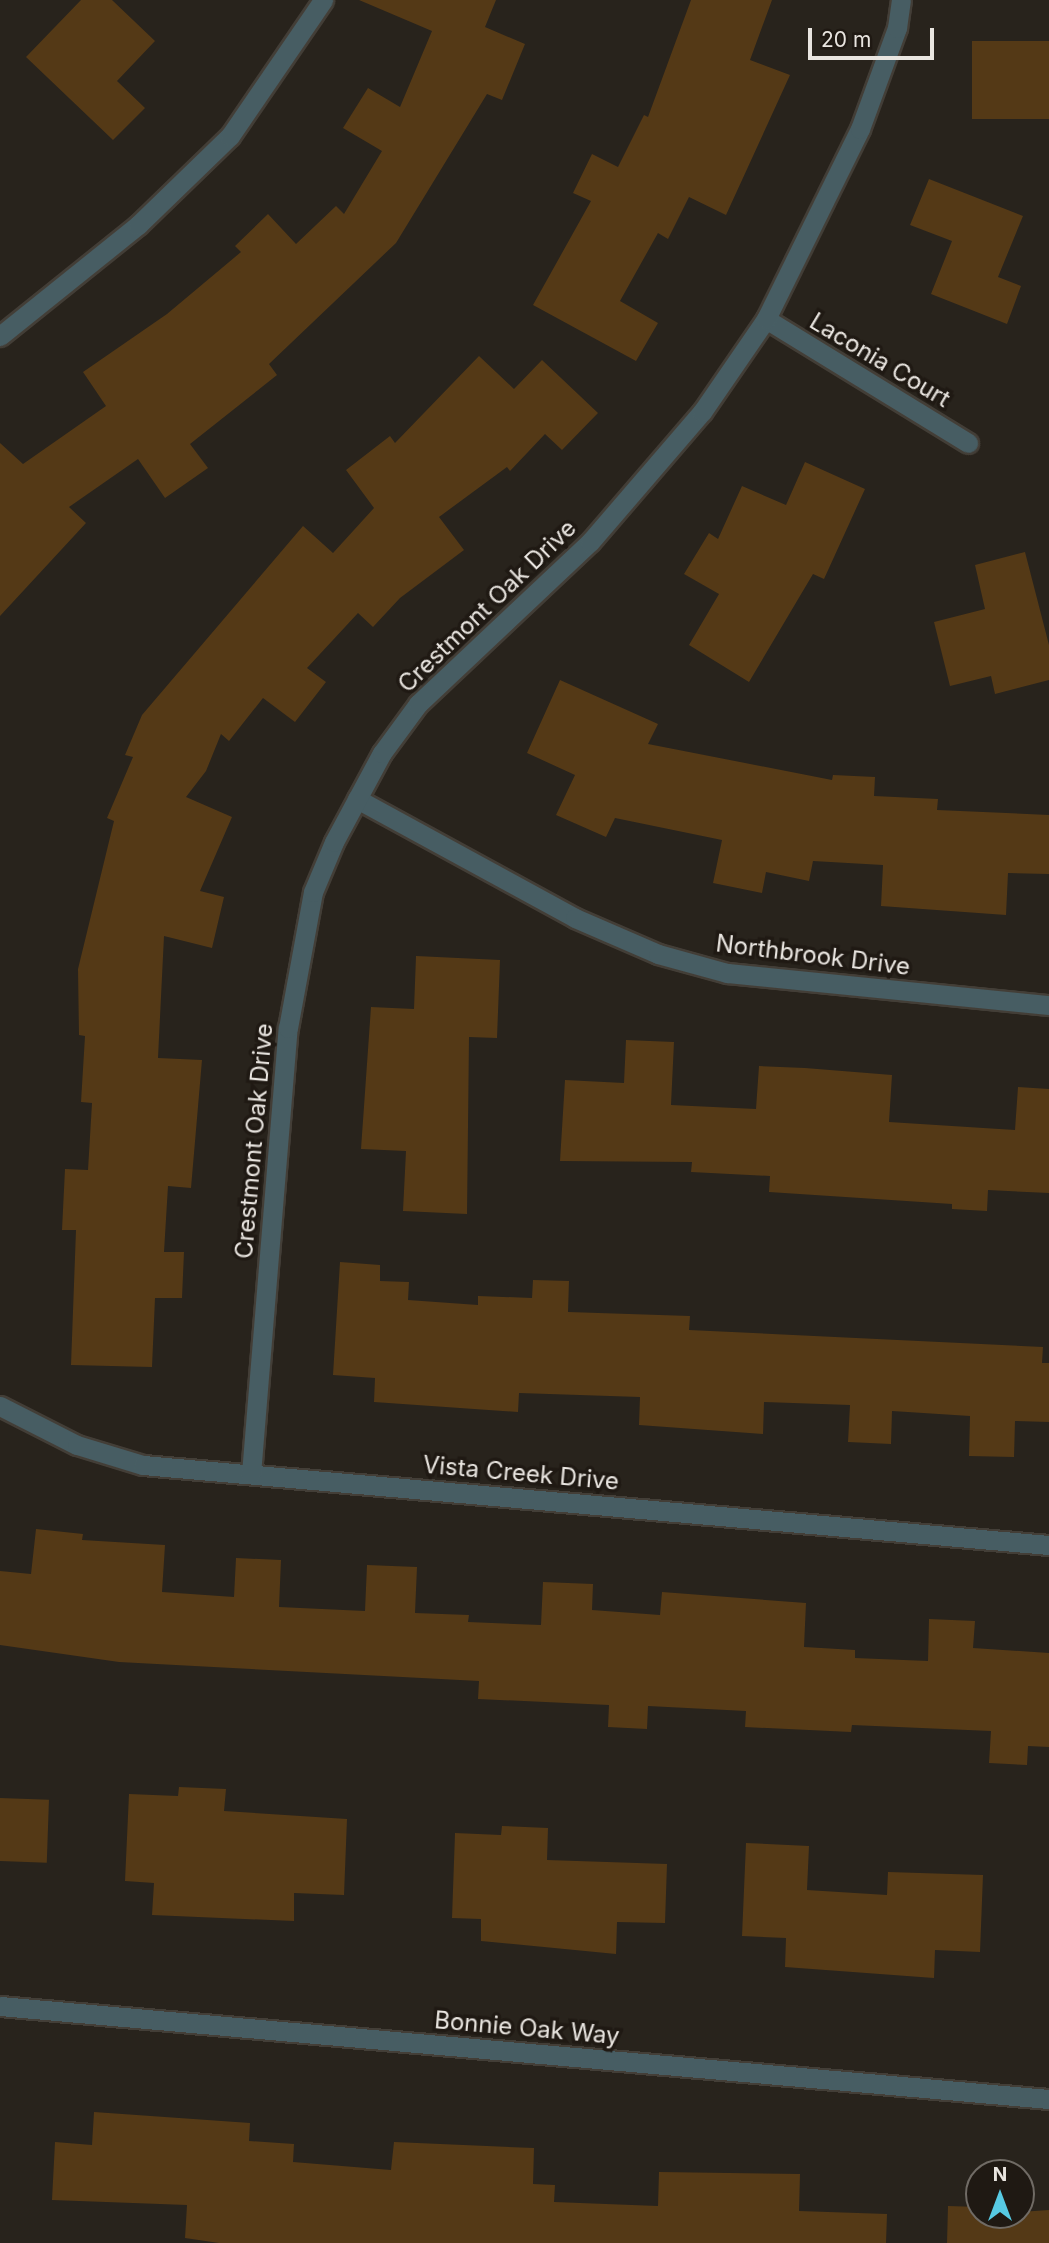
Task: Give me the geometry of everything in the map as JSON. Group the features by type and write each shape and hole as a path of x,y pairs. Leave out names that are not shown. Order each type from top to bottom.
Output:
{"street":[{"path":"0,336 138,225 230,136 323,0"},
{"name":"Crestmont Oak Drive","path":"251,1474 299,952 313,892 382,752 418,704 590,542 702,412 766,319 860,129 897,28 901,0"},
{"name":"Laconia Court","path":"766,319 968,443"},
{"name":"Northbrook Drive","path":"357,799 575,918 658,954 727,973 1049,1005"},
{"name":"Vista Creek Drive","path":"0,1406 77,1445 143,1465 1049,1545"},
{"name":"Bonnie Oak Way","path":"0,2006 1049,2099"}],"building":[{"path":"81,0 112,0 155,41 117,81 145,108 113,140 26,57"},
{"path":"359,0 496,0 485,27 525,44 502,100 487,94 396,243 269,364 277,375 190,444 208,468 165,498 138,459 69,507 86,523 0,616 0,443 23,464 106,406 83,372 167,314 241,252 235,246 268,214 296,244 336,206 344,214 382,151 343,128 368,88 400,107 432,31"},
{"path":"691,0 772,0 750,60 790,75 726,215 689,197 668,239 658,233 620,301 658,323 636,361 533,305 591,201 573,193 592,154 618,167 644,115 648,117"},
{"path":"972,41 1049,41 1049,119 972,119"},
{"path":"929,179 1023,216 998,277 1021,286 1007,324 931,294 952,241 910,225"},
{"path":"479,356 514,389 542,360 598,413 562,450 545,434 510,471 507,467 439,517 464,550 400,598 373,627 358,613 307,668 326,682 295,722 263,698 229,741 221,734 206,771 186,797 232,817 200,891 224,897 212,948 164,936 158,1058 202,1060 191,1188 168,1186 164,1252 184,1252 182,1298 155,1298 152,1367 71,1365 76,1230 62,1230 65,1169 88,1170 92,1103 81,1102 85,1036 79,1035 78,969 114,821 107,818 133,757 125,755 142,715 303,526 333,553 374,508 346,470 390,436 395,443"},
{"path":"805,462 865,489 824,579 813,574 749,682 689,645 719,594 684,574 709,533 718,539 742,486 786,505"},
{"path":"1025,552 1049,645 1049,680 995,694 991,676 950,686 934,622 985,609 975,565"},
{"path":"560,680 658,724 648,744 832,780 833,775 875,777 874,796 938,799 937,810 1049,815 1049,874 1008,873 1006,915 881,906 883,865 813,861 809,881 766,872 762,893 713,883 722,840 615,818 606,837 556,815 575,775 527,753"},
{"path":"416,956 500,960 497,1038 469,1037 467,1214 403,1211 406,1151 361,1149 371,1007 414,1009"},
{"path":"626,1040 674,1042 671,1105 756,1109 759,1066 805,1068 892,1075 889,1122 1015,1130 1018,1087 1049,1089 1049,1193 988,1190 987,1211 952,1209 952,1204 769,1192 770,1176 691,1172 692,1162 560,1161 565,1080 624,1083"},
{"path":"340,1262 380,1265 380,1281 409,1282 408,1300 478,1305 478,1296 532,1298 533,1280 569,1281 568,1312 690,1316 689,1330 1043,1347 1042,1363 1049,1363 1049,1422 1015,1421 1014,1457 969,1456 970,1416 892,1411 891,1444 848,1442 850,1405 764,1402 763,1434 639,1425 640,1397 519,1393 518,1412 374,1402 375,1378 333,1375"},
{"path":"36,1529 83,1534 82,1540 165,1545 162,1592 234,1597 236,1558 281,1560 279,1607 365,1611 367,1565 417,1567 415,1613 469,1615 468,1622 541,1625 543,1582 593,1584 592,1610 660,1615 662,1592 806,1603 804,1647 855,1650 855,1658 928,1661 929,1619 975,1621 973,1648 1049,1653 1049,1747 1028,1746 1027,1765 989,1763 991,1731 852,1725 851,1732 745,1727 746,1711 648,1706 647,1729 608,1727 609,1705 478,1699 479,1681 119,1662 0,1645 0,1571 31,1574"},
{"path":"179,1787 226,1789 224,1811 347,1819 344,1895 294,1893 294,1921 152,1915 154,1883 125,1881 129,1794 178,1796"},
{"path":"0,1798 49,1800 47,1863 0,1861"},
{"path":"502,1826 548,1828 547,1860 667,1864 665,1923 617,1922 616,1954 481,1941 481,1919 452,1918 455,1833 501,1835"},
{"path":"746,1843 809,1846 807,1890 887,1895 888,1872 983,1875 980,1952 935,1950 934,1978 785,1967 786,1938 742,1936"},
{"path":"94,2112 250,2123 249,2141 294,2144 293,2162 391,2170 394,2142 534,2148 533,2184 555,2185 554,2202 658,2206 659,2172 800,2174 799,2211 887,2214 886,2243 219,2243 185,2238 187,2205 52,2200 55,2142 92,2145"},
{"path":"948,2206 965,2207 965,2229 1035,2229 1035,2211 1049,2210 1049,2243 947,2243"}]}
